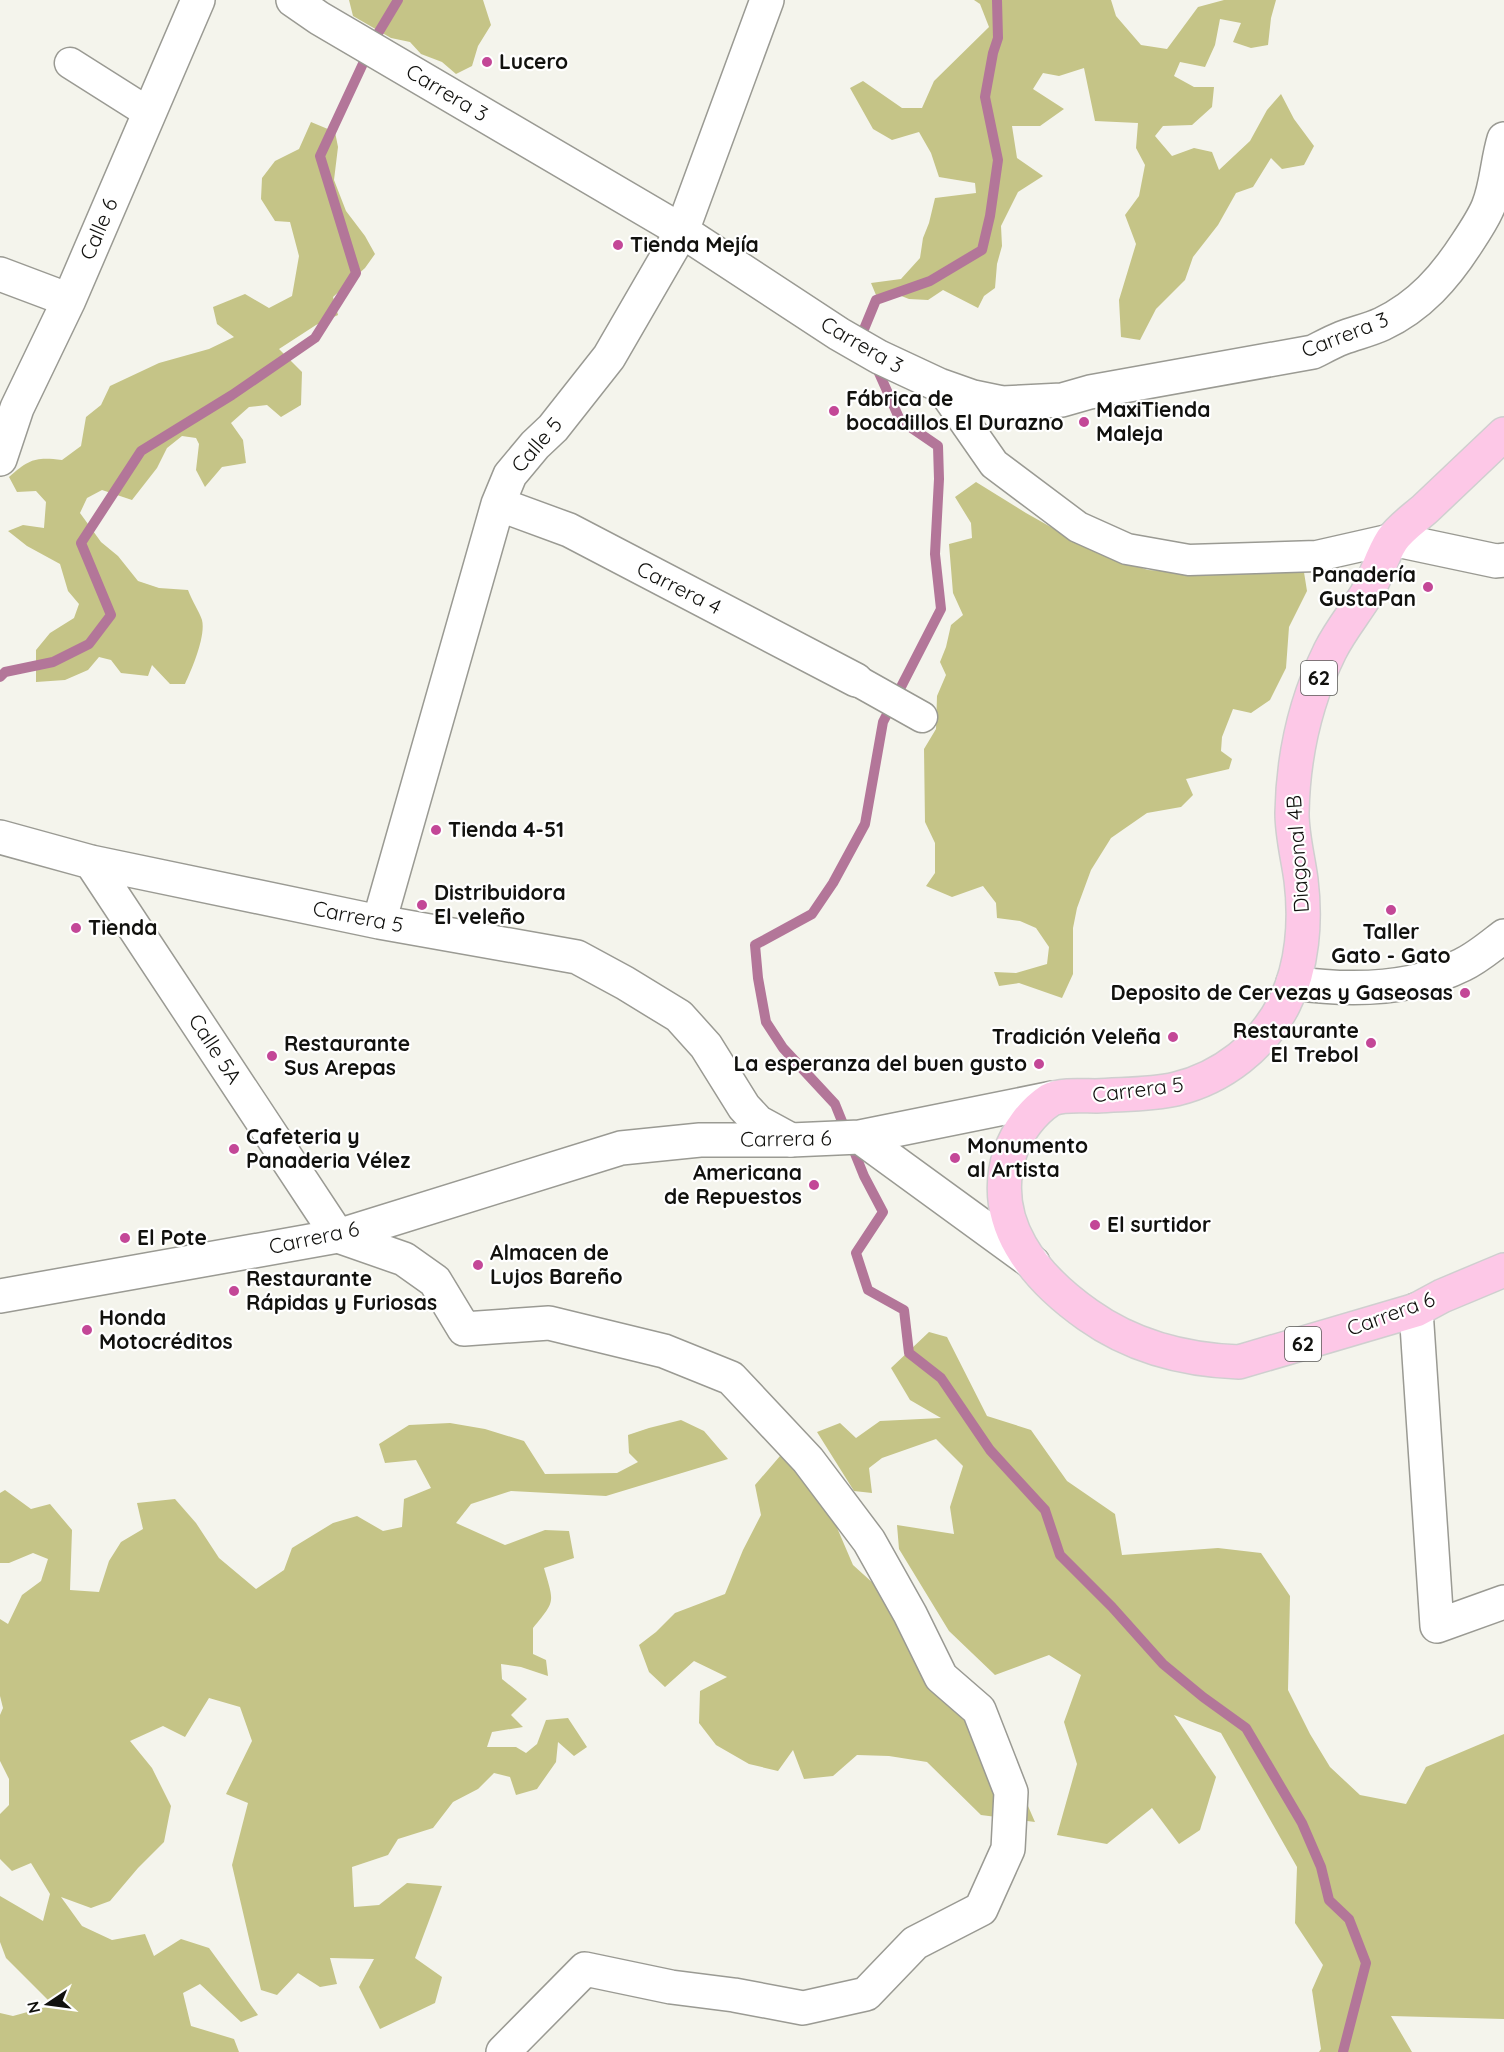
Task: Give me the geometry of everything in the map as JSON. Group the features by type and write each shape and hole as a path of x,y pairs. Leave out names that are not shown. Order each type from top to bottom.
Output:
{"main road":[{"name":"Diagonal 4B","path":"1293,983 1303,930 1303,903 1294,850 1292,816 1298,748 1309,704 1330,651 1347,621 1367,593 1392,539 1504,434"},
{"name":"Carrera 5","path":"1053,1098 1176,1089 1220,1071 1239,1058 1271,1024 1284,1005 1293,983"},
{"name":"62","path":"1033,1263 1013,1234 1004,1200 1004,1181 1012,1148 1020,1132 1030,1117 1053,1098"},
{"name":"Carrera 6","path":"1033,1263 1052,1286 1074,1306 1115,1332 1152,1348 1180,1356 1209,1361 1239,1362 1416,1310 1442,1296 1504,1270"}],"street":[{"name":"Calle 6","path":"0,459 17,408 69,300 198,0"},
{"name":"Calle 5","path":"379,922 498,504 510,475 535,445 553,428 609,357 682,231 767,0"},
{"name":"Carrera 3","path":"313,6 381,54 682,231 839,334 879,357 939,385 973,397 1002,403 1062,400 1090,392 1313,352 1342,338 1381,324 1410,308 1446,275 1487,208 1496,184 1500,151 1504,140"},
{"path":"70,63 149,113"},
{"path":"0,274 69,300"},
{"path":"939,385 994,464 1078,527 1127,549 1190,560 1317,556 1392,539 1501,568"},
{"name":"Carrera 4","path":"498,504 569,530 856,680"},
{"path":"856,680 922,717"},
{"name":"Carrera 5","path":"0,837 91,862 379,922 577,957 679,1016 706,1046 744,1107 758,1122 791,1140"},
{"name":"Calle 5A","path":"91,862 338,1236"},
{"path":"1293,983 1350,988 1408,982 1463,965 1504,936"},
{"name":"Carrera 5","path":"860,1137 1053,1098"},
{"name":"Carrera 6","path":"0,1296 338,1236 621,1148 700,1140 860,1137 1033,1263"},
{"path":"338,1236 404,1259 435,1281 464,1329 549,1323 664,1351 731,1378 808,1460 869,1541 910,1614 941,1677 979,1710 1011,1792 1008,1849 981,1910 915,1943 866,1994 802,2008 671,1987 585,1969 503,2052"},
{"path":"1416,1310 1437,1626 1504,1602"}],"shaded area":[{"path":"349,0 483,0 491,25 478,46 472,66 456,74 442,62 421,54 410,42 391,38 353,16"},
{"path":"974,0 1111,0 1116,16 1141,45 1167,49 1198,7 1224,0 1276,0 1268,45 1251,48 1233,42 1241,23 1220,19 1215,45 1205,67 1180,62 1174,76 1194,87 1214,87 1212,107 1192,125 1163,126 1155,136 1172,156 1194,148 1212,152 1219,170 1250,141 1267,110 1281,94 1294,119 1314,146 1304,165 1282,169 1271,158 1253,187 1236,193 1218,225 1193,257 1185,280 1156,309 1140,340 1121,337 1119,300 1136,244 1125,215 1139,196 1145,165 1136,148 1138,123 1095,121 1084,68 1059,76 1043,73 1033,89 1064,109 1040,126 1012,126 1017,158 1043,176 1018,192 1001,226 1002,246 997,264 995,288 984,296 978,308 943,290 928,300 909,299 891,292 876,295 871,283 901,279 920,258 923,238 935,198 976,193 975,183 939,177 931,153 919,132 892,140 873,129 850,88 863,81 902,108 922,108 934,81 989,27 980,4"},
{"path":"311,122 335,132 338,147 334,180 346,211 375,254 365,268 333,297 338,315 316,325 279,349 302,372 301,405 281,417 267,405 249,407 231,423 243,440 246,463 222,467 205,487 196,470 199,444 196,438 182,436 167,448 157,468 132,500 102,490 87,498 80,513 101,542 118,556 138,581 159,588 188,590 201,617 203,627 198,652 185,684 170,684 152,665 148,676 121,673 111,660 99,657 88,670 65,680 36,682 36,650 50,633 74,618 79,604 68,591 60,564 27,546 8,531 23,525 44,528 46,502 36,491 17,492 9,477 22,466 39,459 62,460 81,446 86,417 101,405 110,386 159,363 209,349 234,337 217,324 213,307 245,294 269,308 292,296 299,256 290,222 275,221 261,199 262,178 275,161 299,149"},
{"path":"976,482 1097,553 1148,570 1195,573 1303,566 1307,591 1289,627 1286,668 1270,700 1251,713 1233,709 1222,737 1221,751 1232,759 1229,769 1186,779 1193,795 1181,807 1147,813 1111,838 1091,870 1077,908 1073,928 1073,974 1062,998 1019,983 999,986 994,972 1016,973 1047,964 1049,947 1036,928 1020,921 997,918 996,903 983,886 952,897 926,886 935,873 935,843 925,822 924,749 936,729 937,696 946,675 940,662 951,625 963,615 953,593 949,544 972,538 971,523 955,497"},
{"path":"929,1332 947,1337 987,1416 1031,1430 1067,1481 1115,1514 1122,1555 1218,1548 1261,1553 1290,1596 1288,1690 1330,1767 1360,1795 1406,1804 1426,1767 1504,1734 1504,2019 1391,2016 1412,2052 1319,2052 1321,2049 1312,1990 1323,1965 1295,1923 1297,1867 1221,1733 1174,1715 1216,1777 1200,1830 1179,1844 1152,1808 1107,1844 1057,1835 1077,1764 1064,1722 1081,1675 1049,1655 995,1675 949,1631 899,1549 897,1525 954,1534 950,1507 963,1466 936,1439 882,1458 869,1468 872,1493 854,1491 817,1432 840,1423 856,1438 880,1421 941,1418 910,1400 891,1368"},
{"path":"681,1420 704,1431 728,1459 606,1496 511,1491 471,1504 456,1523 505,1545 545,1530 569,1531 574,1558 544,1568 551,1601 546,1612 533,1628 533,1654 546,1660 548,1676 521,1667 501,1664 502,1679 527,1699 511,1715 523,1727 492,1732 487,1747 516,1747 526,1753 537,1744 546,1720 568,1718 587,1747 574,1756 558,1742 556,1762 537,1789 516,1795 510,1777 494,1773 478,1789 453,1802 433,1828 398,1839 388,1855 352,1867 354,1907 379,1905 407,1883 442,1886 415,1958 442,1977 435,2003 380,2029 359,1987 374,1959 330,1958 337,1984 320,1987 298,1973 277,1995 261,1990 232,1865 248,1803 226,1794 252,1741 240,1707 209,1698 185,1737 163,1726 130,1741 152,1768 171,1806 164,1842 110,1901 91,1908 61,1897 82,1926 112,1940 145,1934 154,1956 181,1939 209,1948 258,2015 241,2022 200,1984 183,1993 191,2026 234,2039 239,2052 0,2052 0,2013 13,2016 53,2005 6,1958 0,1942 0,1896 43,1921 50,1894 31,1863 12,1871 0,1859 0,1814 9,1805 9,1779 0,1761 0,1715 3,1708 0,1696 0,1619 8,1624 22,1595 41,1581 48,1559 33,1553 9,1563 0,1563 0,1493 5,1490 31,1509 50,1504 72,1530 70,1590 99,1592 109,1561 121,1542 143,1529 137,1503 175,1499 196,1523 219,1558 256,1589 284,1570 292,1548 333,1523 357,1516 383,1531 402,1527 404,1499 431,1488 416,1460 385,1463 379,1444 409,1425 450,1423 485,1429 524,1441 545,1474 617,1473 638,1462 629,1453 628,1435"},
{"path":"780,1456 804,1464 826,1502 853,1565 874,1584 1017,1781 1035,1822 981,1815 927,1762 889,1756 857,1755 833,1776 804,1779 793,1750 778,1771 749,1764 716,1745 699,1723 700,1691 727,1677 694,1661 665,1687 649,1672 639,1645 675,1613 725,1594 743,1550 761,1515 755,1485"}],"waterway":[{"path":"0,677 5,672 53,662 89,644 111,615 81,543 141,451 232,395 315,338 356,273 320,156 374,40 398,0"},
{"path":"865,341 862,334 876,300 930,281 982,250 990,216 998,160 985,97 998,38 997,0"},
{"path":"875,364 900,420 938,446 939,479 935,554 941,609 883,722 865,824 833,883 812,914 755,945 766,1022 783,1048 835,1104 864,1176 883,1212 856,1253 868,1290 904,1310 909,1353 941,1378 990,1450 1045,1510 1060,1555 1112,1607 1163,1664 1246,1728 1302,1823 1321,1867 1329,1900 1349,1919 1366,1963 1343,2052"}],"place":[{"name":"Lucero","path":"487,62"},
{"name":"Tienda Mejía","path":"618,245"},
{"name":"Fábrica de bocadillos El Durazno","path":"834,411"},
{"name":"MaxiTienda Maleja","path":"1084,422"},
{"name":"Panadería GustaPan","path":"1428,587"},
{"name":"Tienda 4-51","path":"436,830"},
{"name":"Distribuidora El veleño","path":"422,905"},
{"name":"Taller Gato - Gato","path":"1391,910"},
{"name":"Tienda","path":"76,928"},
{"name":"Deposito de Cervezas y Gaseosas","path":"1465,993"},
{"name":"Tradición Veleña","path":"1173,1037"},
{"name":"Restaurante El Trebol","path":"1371,1043"},
{"name":"Restaurante Sus Arepas","path":"272,1056"},
{"name":"La esperanza del buen gusto","path":"1039,1064"},
{"name":"Cafeteria y Panaderia Vélez","path":"234,1149"},
{"name":"Monumento al Artista","path":"955,1158"},
{"name":"Americana de Repuestos","path":"814,1185"},
{"name":"El surtidor","path":"1095,1225"},
{"name":"El Pote","path":"125,1238"},
{"name":"Almacen de Lujos Bareño","path":"478,1265"},
{"name":"Restaurante Rápidas y Furiosas","path":"234,1291"},
{"name":"Honda Motocréditos","path":"87,1330"}]}
